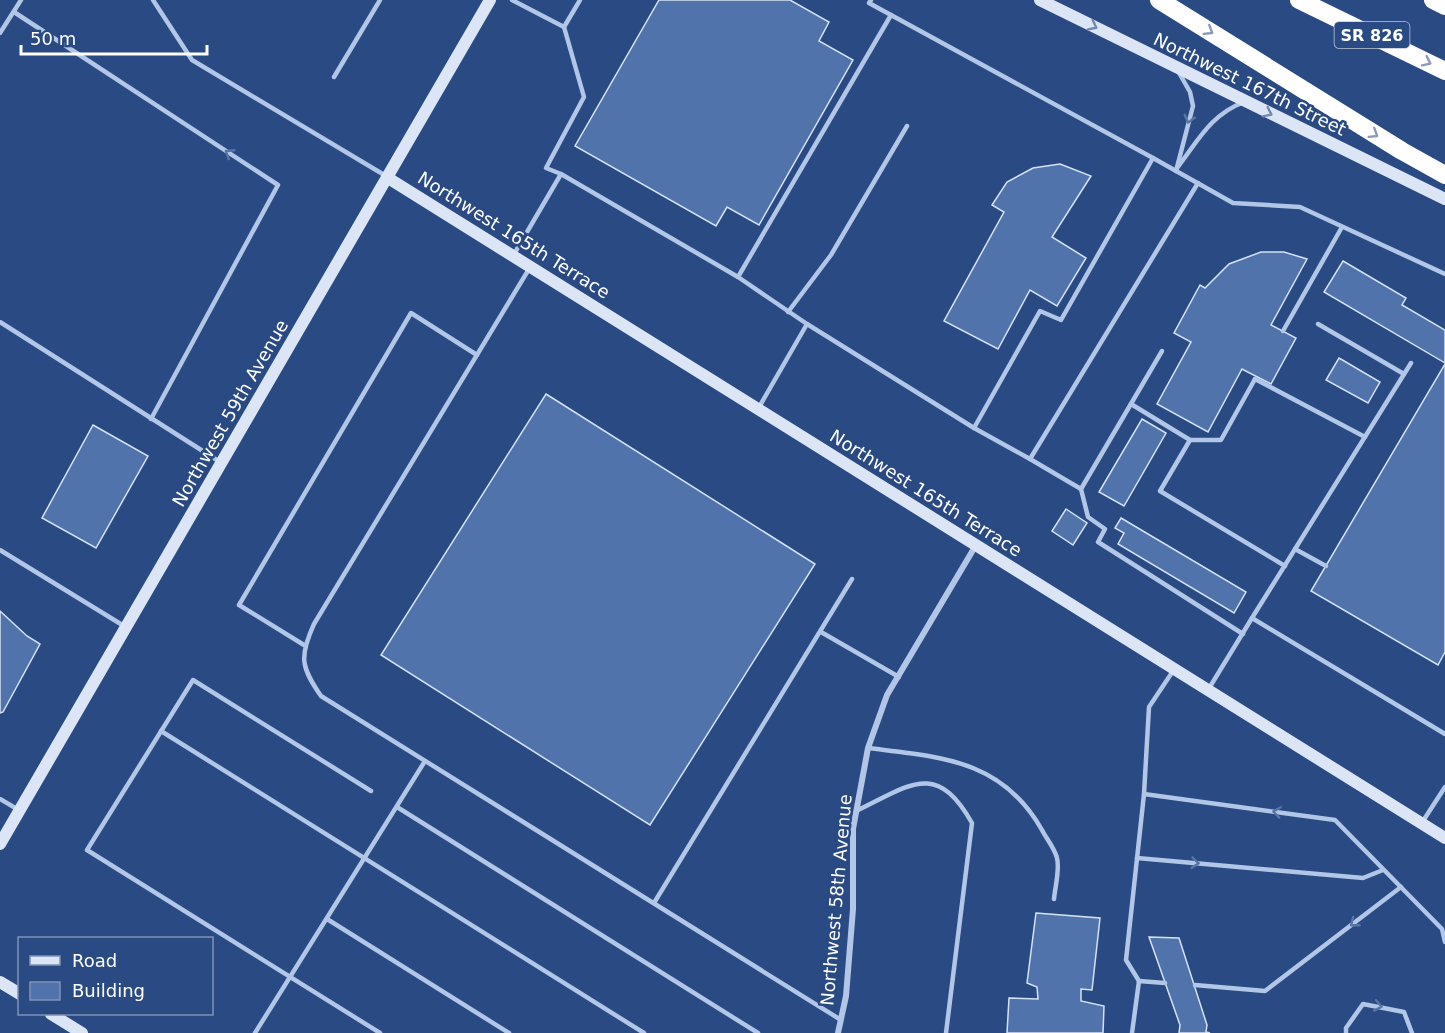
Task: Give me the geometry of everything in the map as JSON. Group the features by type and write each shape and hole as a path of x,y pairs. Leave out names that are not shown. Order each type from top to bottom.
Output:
{"highway":[{"path":"1160,0 1401,151 1445,175"},
{"name":"SR 826","path":"1299,0 1445,71"},
{"path":"1433,0 1445,6"}],"street":[{"name":"Northwest 59th Avenue","path":"0,844 490,0"},
{"name":"Northwest 167th Street","path":"1040,0 1445,200"},
{"name":"Northwest 165th Terrace","path":"388,178 1445,838"},
{"name":"Northwest 58th Avenue","path":"838,1033 846,996 853,909 853,829 867,748 887,695 976,545"},
{"path":"0,982 18,993"},
{"path":"53,1015 82,1033"}],"lane":[{"path":"0,33 21,0"},
{"path":"153,0 192,60 388,178"},
{"path":"334,77 380,0"},
{"path":"512,0 564,27"},
{"path":"580,0 564,27 584,97 546,168 561,174 738,277 788,312 974,428 1081,489"},
{"path":"871,0 869,3 1233,203 1300,207 1445,274"},
{"path":"14,12 278,184 151,419"},
{"path":"738,277 891,15"},
{"path":"1176,171 1192,106 1190,92 1177,69"},
{"path":"1176,171 1214,119 1225,109 1245,102"},
{"path":"788,312 831,255 907,126"},
{"path":"974,428 1040,311 1061,320 1153,158"},
{"path":"513,256 561,174"},
{"path":"1030,459 1198,183"},
{"path":"1283,331 1342,227"},
{"path":"530,267 314,624 304,645 305,673 321,696 841,1020"},
{"path":"304,645 239,604 411,313 477,355"},
{"path":"0,322 222,463"},
{"path":"758,409 807,324"},
{"path":"1318,324 1404,374"},
{"path":"1162,351 1081,489 1088,517 1105,529 1098,542 1243,634"},
{"path":"1208,690 1411,363"},
{"path":"1131,404 1191,440 1221,440 1256,378 1365,437"},
{"path":"1191,440 1160,491 1285,566"},
{"path":"1295,549 1326,566"},
{"path":"0,550 126,627"},
{"path":"654,903 852,579"},
{"path":"1252,618 1445,734"},
{"path":"821,632 899,677"},
{"path":"1132,1033 1139,981 1126,960 1144,794 1149,707 1174,669"},
{"path":"371,791 193,680 87,850 380,1033"},
{"path":"161,731 644,1033"},
{"path":"867,748 950,759 988,775 1017,794 1036,820 1058,858 1054,899"},
{"path":"255,1033 425,761"},
{"path":"856,811 916,782 942,787 960,801 972,823 946,1033"},
{"path":"1422,824 1445,786"},
{"path":"1144,794 1335,820 1442,929 1445,942"},
{"path":"0,799 20,810"},
{"path":"397,807 758,1033"},
{"path":"1137,858 1363,878 1383,870"},
{"path":"1195,985 1265,992 1401,887"},
{"path":"327,919 509,1033"},
{"path":"1139,981 1165,983"},
{"path":"1346,1033 1346,1028 1363,1004 1404,1012 1412,1033"}],"building":[{"path":"659,0 790,0 829,22 819,41 853,60 759,225 727,207 716,226 575,146"},
{"path":"1060,164 1091,176 1052,237 1086,258 1057,306 1030,290 998,349 944,321 1004,212 992,205 1007,182 1033,168"},
{"path":"1261,252 1284,252 1307,259 1271,325 1296,338 1271,384 1242,369 1208,432 1157,404 1191,342 1174,333 1200,285 1205,288 1229,264"},
{"path":"1343,261 1406,298 1402,305 1445,330 1445,363 1324,292"},
{"path":"1339,358 1380,382 1368,403 1326,380"},
{"path":"1445,364 1445,652 1438,665 1311,591"},
{"path":"546,394 815,564 650,825 381,655"},
{"path":"1142,419 1166,433 1124,506 1099,492"},
{"path":"93,425 148,456 96,548 42,518"},
{"path":"1066,509 1087,523 1073,545 1052,531"},
{"path":"1121,518 1246,592 1234,613 1118,544 1124,533 1115,528"},
{"path":"0,611 27,636 40,644 3,712 0,713"},
{"path":"1036,913 1100,918 1092,990 1081,989 1081,1001 1104,1006 1103,1033 1007,1033 1009,998 1038,999 1037,987 1027,983"},
{"path":"1149,937 1179,938 1207,1025 1206,1032 1210,1033 1179,1033 1180,1025"}]}
